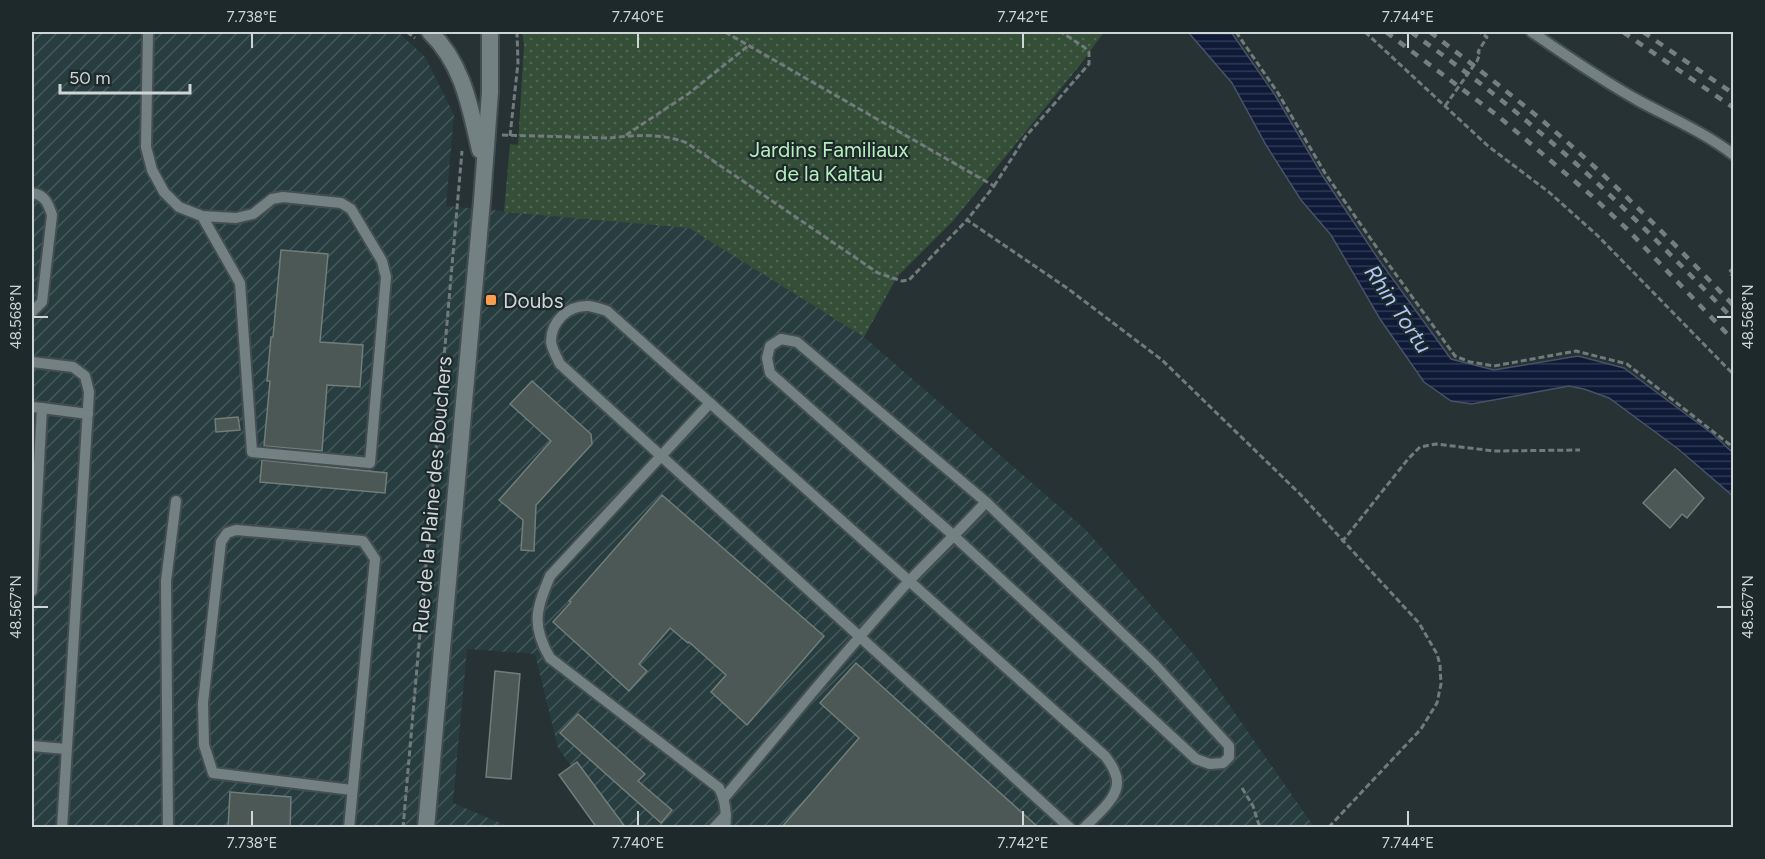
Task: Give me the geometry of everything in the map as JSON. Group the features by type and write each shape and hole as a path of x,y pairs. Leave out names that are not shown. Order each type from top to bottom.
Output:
{"street":[{"name":"Rue de la Plaine des Bouchers","path":"426,828 484,166 490,81 490,32"},
{"name":"Rue de la Plaine des Bouchers","path":"426,38 448,53 462,80 484,166"}],"lane":[{"path":"148,32 146,147 152,170 164,192 179,207 202,216 236,219 253,214 272,199 284,197 341,203 351,209 382,261 386,277 370,463 252,452 240,283 202,216"},
{"path":"1532,32 1607,82 1687,124 1734,155"},
{"path":"32,193 40,194 47,201 52,215 42,302 32,312"},
{"path":"1070,828 560,364 551,343 555,325 564,313 576,307 590,306 607,311 1105,756 1116,774 1117,788 1112,798 1084,828"},
{"path":"781,339 797,342 986,502 1147,657 1229,746 1229,757 1223,763 1210,764 1196,759 954,536 770,373 767,358 770,346 781,339"},
{"path":"32,362 73,367 85,376 89,392 62,828"},
{"path":"710,403 550,576 539,602 537,622 539,639 550,658 719,788 724,798 725,828"},
{"path":"32,591 37,407 88,414"},
{"path":"168,828 166,580 176,501"},
{"path":"724,798 909,581 986,502"},
{"path":"349,828 375,559 363,541 236,530 227,533 221,542 203,703 204,745 213,773 352,790"},
{"path":"32,746 66,749"},
{"path":"714,828 726,815"}],"path":[{"path":"406,32 426,38"},
{"path":"510,136 518,63 516,32"},
{"path":"725,32 796,70 994,186"},
{"path":"519,135 597,138 661,137 687,143 878,273 902,281 909,280 967,220 994,186 1026,136 1089,64 1089,52 1061,32"},
{"path":"1236,32 1278,93 1325,173 1455,356 1470,362 1494,366 1576,351 1627,364 1734,448"},
{"path":"1365,32 1488,146 1550,193 1597,235 1734,375"},
{"path":"1445,106 1477,61 1480,54 1478,52 1487,37 1479,32"},
{"path":"626,136 688,94 748,46"},
{"path":"402,828 462,144"},
{"path":"967,220 1067,288 1162,360 1300,494 1419,623 1437,654 1440,665 1441,684 1437,703 1420,729 1328,828"},
{"path":"1734,268 1730,272 1734,277"},
{"path":"1342,542 1420,447 1436,444 1494,451 1580,450"},
{"path":"1242,788 1253,806 1260,828"}],"shaded area":[{"path":"32,32 398,32 425,57 454,115 446,206 689,227 864,337 1085,529 1196,657 1314,827 617,827 558,748 535,654 467,649 453,803 510,827 32,827"}],"green space":[{"name":"Jardins Familiaux de la Kaltau","path":"522,32 1104,32 1080,65 953,221 897,277 864,337 689,228 504,212 510,144 518,145 524,45"}],"water":[{"name":"Rhin Tortu","path":"1188,32 1231,32 1275,95 1322,175 1379,260 1451,359 1494,370 1578,356 1624,368 1714,435 1733,453 1733,496 1677,448 1609,398 1569,386 1472,404 1451,401 1424,382 1380,319 1331,235 1301,200 1266,145 1232,83"}],"building":[{"path":"281,250 328,254 320,342 363,345 360,387 327,385 322,451 264,446 270,381 267,381"},
{"path":"532,381 591,434 592,444 536,505 534,551 521,550 523,520 499,500 551,441 510,404"},
{"path":"238,417 240,430 216,432 215,419"},
{"path":"262,460 387,473 385,493 260,482"},
{"path":"1675,469 1704,498 1687,518 1682,514 1670,528 1643,503"},
{"path":"662,495 824,636 747,725 711,692 726,675 670,628 639,664 647,671 629,691 553,622"},
{"path":"856,663 1039,828 781,828 859,738 820,703"},
{"path":"495,671 520,674 511,779 486,777"},
{"path":"578,714 645,774 638,781 672,810 661,823 560,733"},
{"path":"577,762 626,828 597,828 559,775"},
{"path":"230,792 291,797 290,828 228,828"}],"railway":[{"path":"1386,32 1498,116 1592,196 1627,229 1734,341"},
{"path":"1411,32 1491,92 1563,152 1638,222 1734,320"},
{"path":"1430,32 1569,144 1641,211 1734,306"},
{"path":"1623,32 1734,108"},
{"path":"1643,32 1734,94"}],"place":[{"name":"Doubs","path":"491,300"}]}
